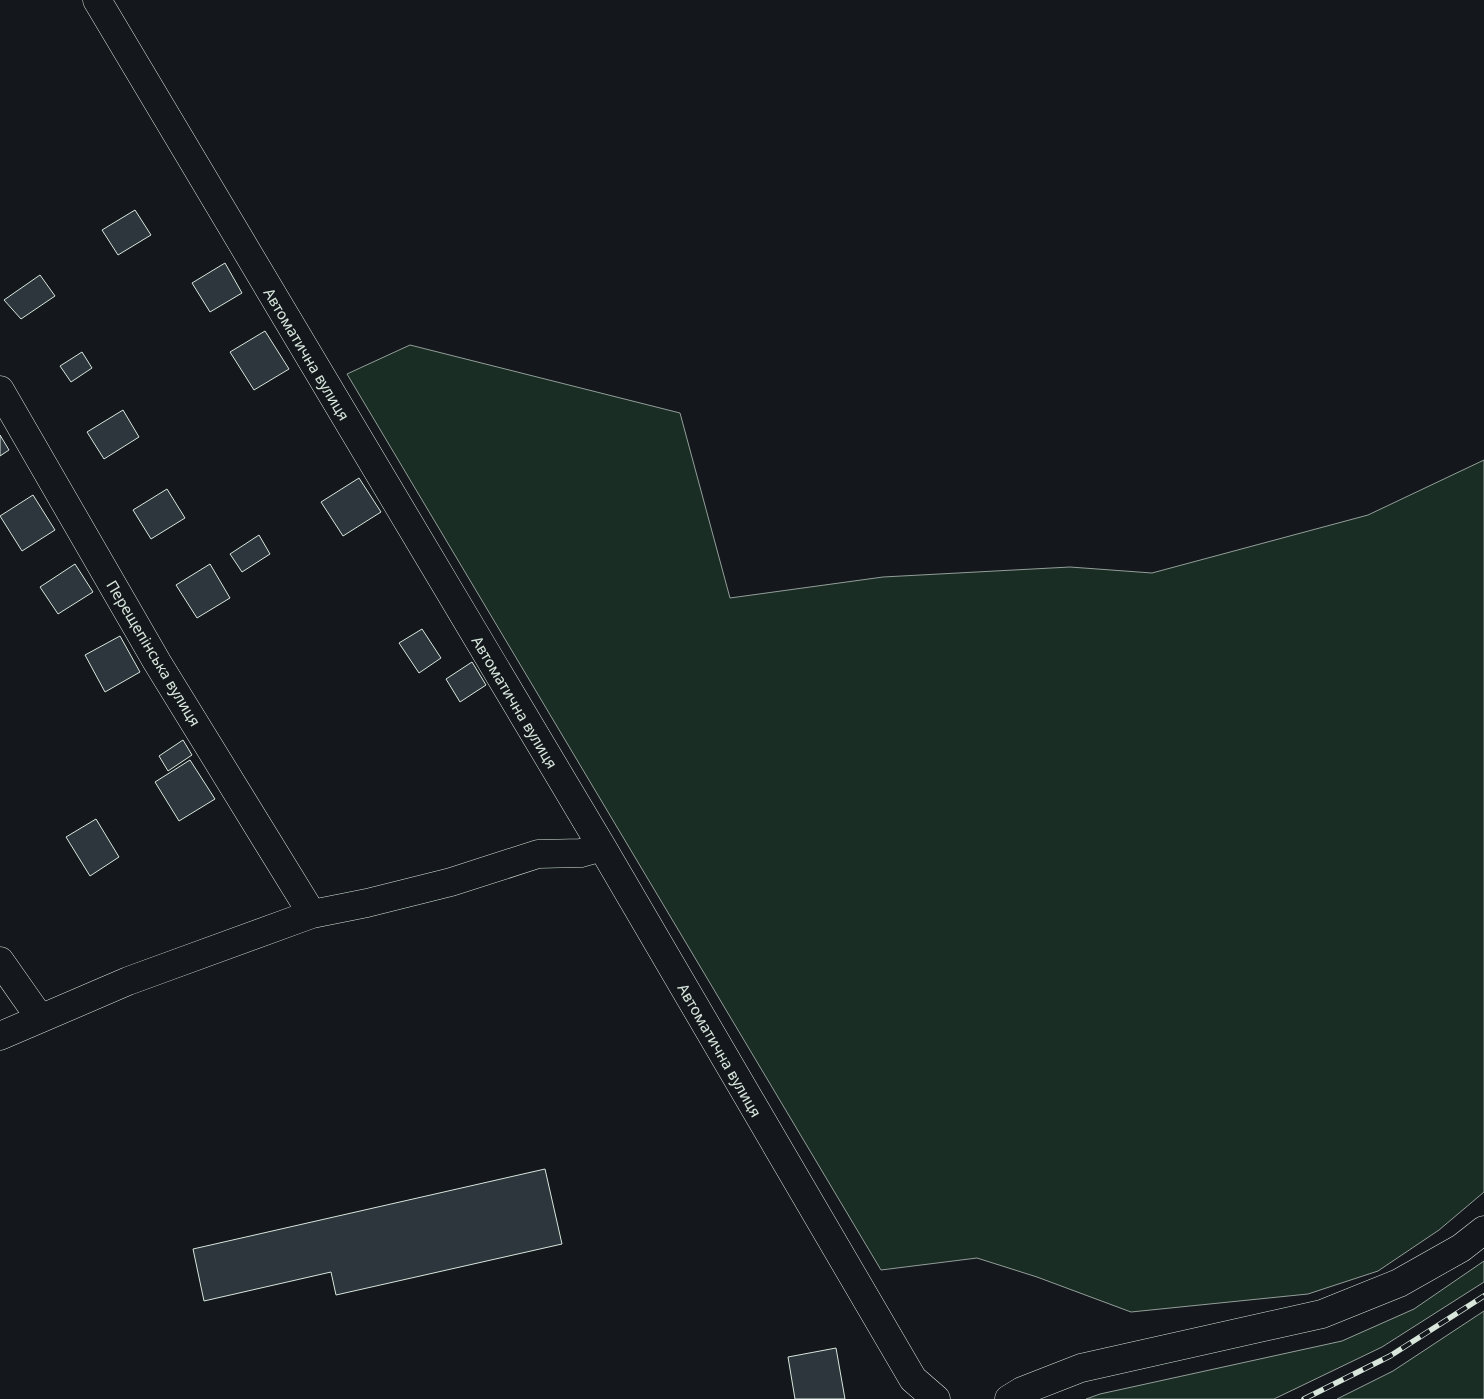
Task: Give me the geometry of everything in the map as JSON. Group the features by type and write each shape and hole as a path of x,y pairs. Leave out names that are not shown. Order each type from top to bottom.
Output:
{"street":[{"name":"Автоматична вулиця","path":"97,0 602,847 913,1379 936,1399"},
{"name":"Перещепінська вулиця","path":"0,390 157,662 312,914"},
{"path":"0,1036 128,981 312,914 367,903 451,882 538,854 581,853 602,847"},
{"path":"0,961 40,1018"},
{"path":"1009,1399 1022,1391 1081,1368 1322,1314 1399,1283 1461,1248 1484,1230"}],"green space":[{"path":"410,345 680,413 730,598 883,577 1070,567 1152,573 1368,515 1484,460 1484,1192 1439,1230 1378,1271 1308,1294 1131,1312 1037,1277 977,1258 881,1270 347,374"},
{"path":"1484,1261 1484,1282 1382,1347 1274,1399 1086,1399 1100,1394 1342,1341 1414,1309"},
{"path":"1484,1311 1484,1399 1337,1399 1393,1371"}],"building":[{"path":"135,210 151,235 118,255 102,230"},
{"path":"225,263 242,293 210,312 192,283"},
{"path":"40,275 55,296 21,319 4,300"},
{"path":"265,331 289,369 254,390 230,352"},
{"path":"82,352 92,368 71,382 60,366"},
{"path":"123,410 139,437 104,459 87,432"},
{"path":"0,435 9,450 0,456"},
{"path":"359,478 381,512 343,536 321,502"},
{"path":"167,489 185,518 151,539 133,510"},
{"path":"33,495 55,530 22,551 0,516"},
{"path":"259,535 270,554 242,572 230,554"},
{"path":"75,564 93,592 58,614 40,587"},
{"path":"210,564 230,598 197,618 176,585"},
{"path":"422,629 441,658 419,673 399,643"},
{"path":"120,636 140,672 105,692 85,655"},
{"path":"472,662 486,685 460,702 446,679"},
{"path":"183,740 192,755 168,771 159,756"},
{"path":"190,760 215,799 179,821 155,782"},
{"path":"96,819 119,857 90,876 66,837"},
{"path":"545,1169 562,1244 336,1295 331,1272 204,1301 193,1249"},
{"path":"836,1348 845,1399 795,1399 788,1357"}],"railway":[{"path":"1304,1399 1390,1356 1484,1296"}]}
